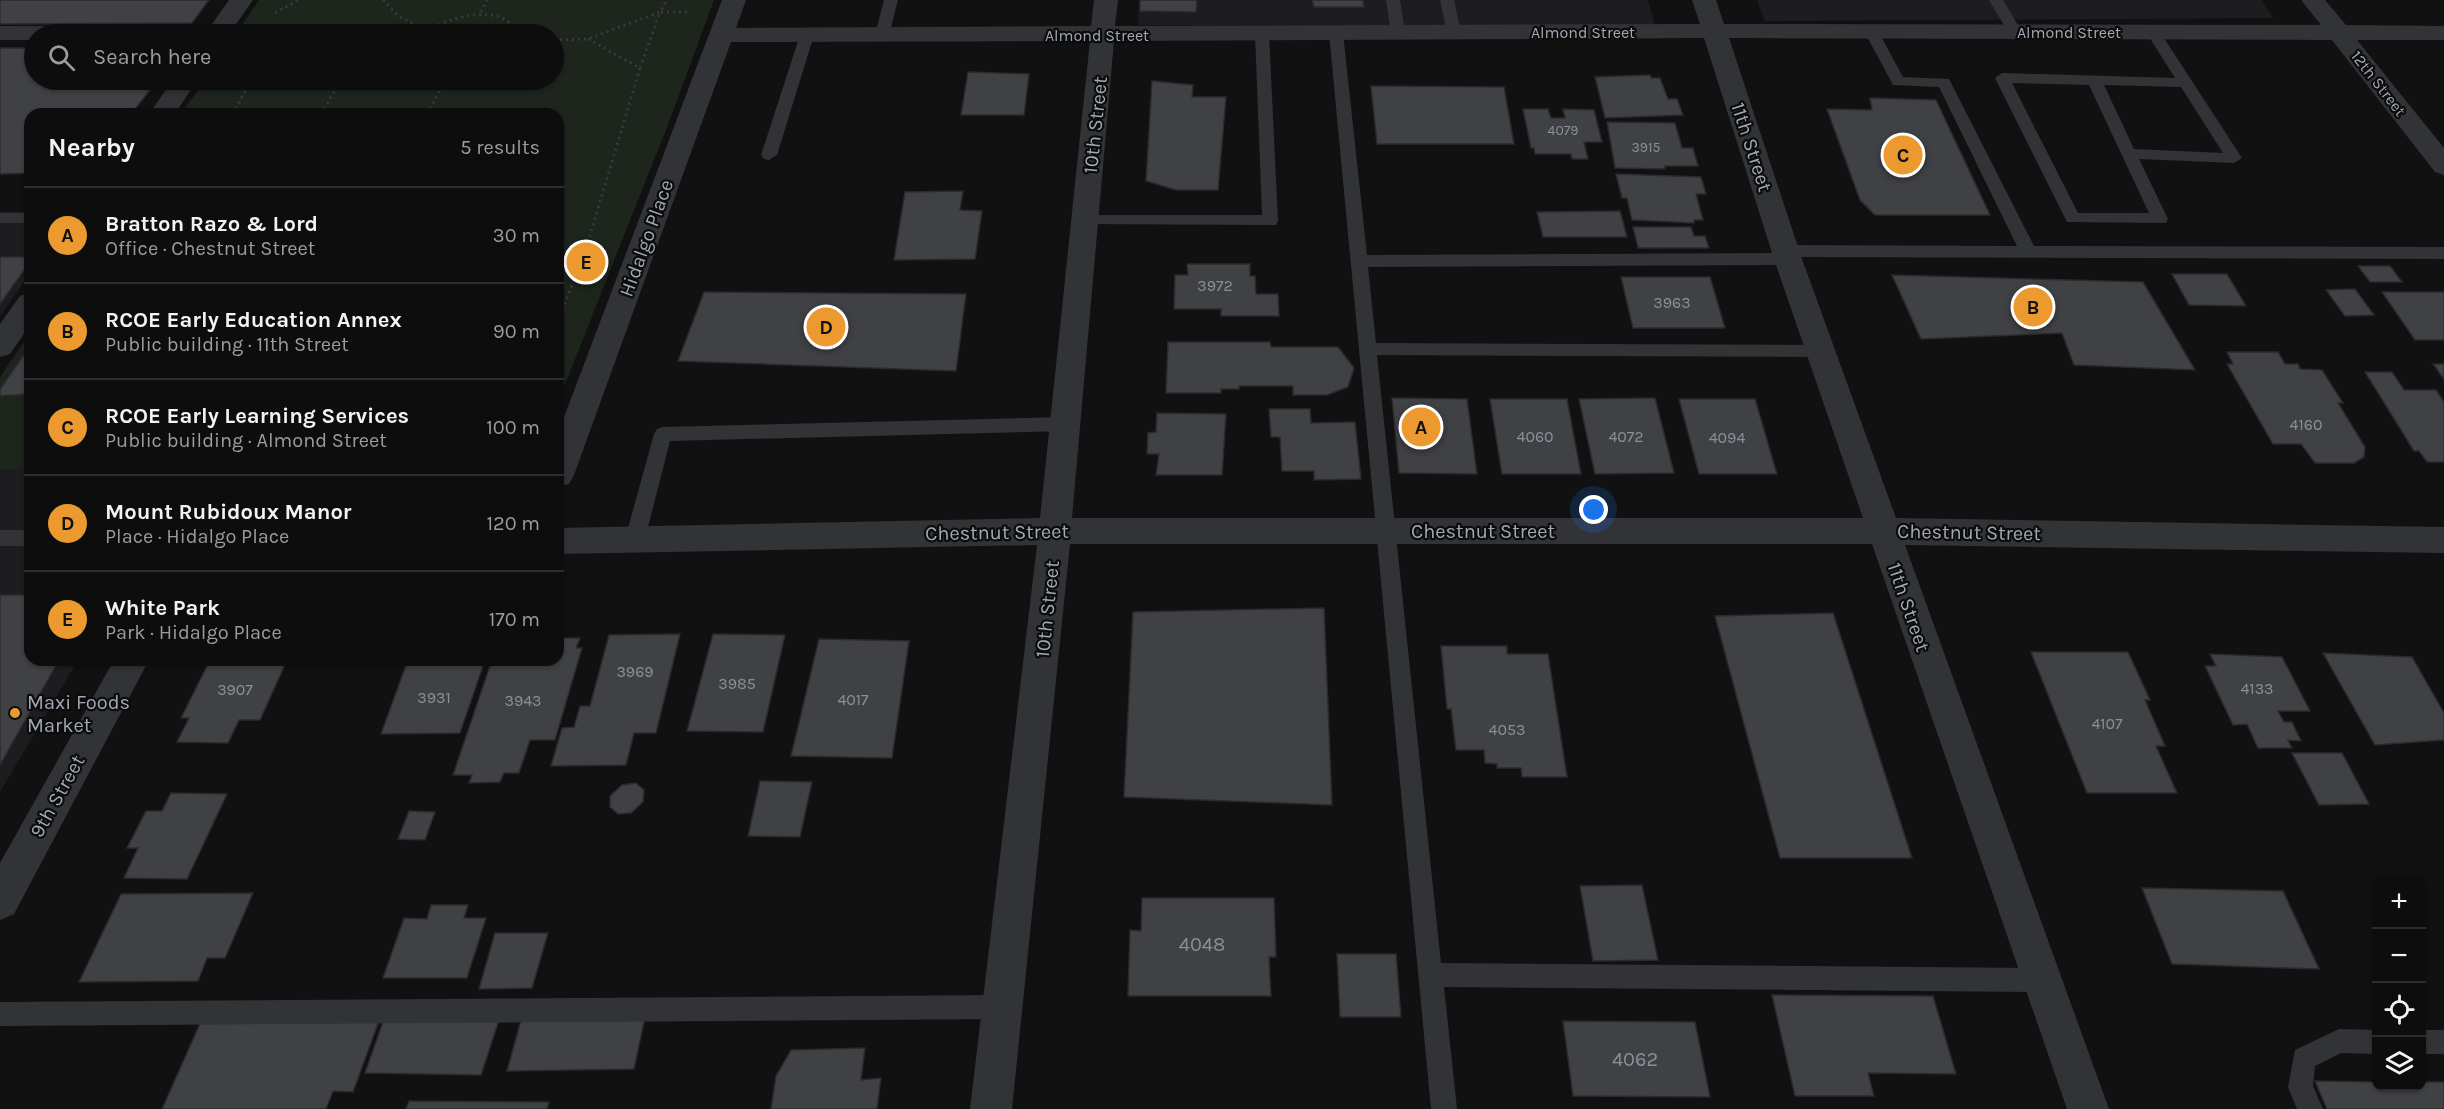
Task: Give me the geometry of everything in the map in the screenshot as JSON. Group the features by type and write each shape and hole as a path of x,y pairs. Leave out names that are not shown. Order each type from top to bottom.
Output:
{"street":[{"path":"224,24 241,0"},
{"name":"10th Street","path":"991,1109 1055,531 1106,0"},
{"name":"11th Street","path":"1704,0 1786,255 2088,1109"},
{"name":"12th Street","path":"2313,0 2444,166"},
{"name":"Almond Street","path":"728,16 807,34 882,35 1715,31 2444,33"},
{"name":"Hidalgo Place","path":"564,459 728,16"},
{"path":"0,33 24,33"},
{"path":"166,108 178,90"},
{"path":"0,346 24,312"},
{"name":"Chestnut Street","path":"564,541 1055,531 1883,531 2444,540"},
{"name":"9th Street","path":"0,901 129,666"}],"lane":[{"path":"882,35 891,0"},
{"path":"1393,0 1398,33"},
{"path":"1447,0 1454,33"},
{"path":"1996,0 2015,32"},
{"path":"1871,31 1898,82 1944,82 2028,251"},
{"path":"2129,154 2234,158 2153,32"},
{"path":"1336,33 1444,1109"},
{"path":"769,155 807,34"},
{"path":"1085,220 1270,221 1262,34"},
{"path":"2094,79 2160,219 2073,218 2002,78 2094,79 2186,82"},
{"path":"0,218 24,218"},
{"path":"1358,261 2028,251 2444,253"},
{"path":"1367,349 1820,351"},
{"path":"635,539 663,434 1065,424"},
{"path":"0,538 24,538"},
{"path":"1430,975 2042,980"},
{"path":"0,1014 1002,1007"},
{"path":"2310,1109 2300,1087 2304,1059 2339,1041 2372,1042"},
{"path":"2426,1042 2444,1042"}],"path":[{"path":"382,0 398,16 415,24"},
{"path":"481,12 487,0"},
{"path":"564,306 585,252 640,68 660,12 667,0"},
{"path":"439,24 458,15 481,12 500,14 514,24"},
{"path":"564,40 588,39 660,12 728,16"},
{"path":"588,39 640,68"},
{"path":"236,108 246,90"},
{"path":"325,108 335,90"},
{"path":"430,108 440,90"}],"shaded area":[{"path":"259,0 714,0 669,122 564,387 564,108 185,108 198,90 564,90 564,24 243,24"},
{"path":"1139,0 1648,0 1655,26 1138,25"},
{"path":"1757,0 2261,0 2273,18 1765,21"},
{"path":"0,212 24,212 24,282 0,316"},
{"path":"24,342 24,469 0,469 0,377"},
{"path":"0,469 24,469 24,666 74,666 0,792"}],"building":[{"path":"0,0 209,0 192,23 0,24"},
{"path":"1140,0 1197,0 1196,12 1140,11"},
{"path":"1312,0 1363,0 1364,7 1314,7"},
{"path":"0,48 24,48 24,90 150,90 136,108 24,108 24,173 0,174"},
{"path":"968,72 1029,74 1024,115 961,115"},
{"path":"1650,75 1651,78 1660,78 1668,99 1677,99 1683,115 1605,118 1595,77"},
{"path":"1152,81 1193,85 1192,97 1226,97 1218,190 1176,190 1146,181"},
{"path":"1371,86 1504,87 1514,144 1377,144"},
{"path":"1870,98 1936,100 1990,215 1875,215 1860,200 1827,109 1872,110"},
{"path":"1523,109 1548,109 1551,118 1565,118 1563,109 1594,110 1602,142 1584,142 1588,159 1572,159 1571,154 1535,154 1534,148 1531,148"},
{"path":"1607,122 1675,123 1682,148 1693,148 1698,166 1665,166 1665,169 1615,168"},
{"path":"1616,174 1701,177 1706,194 1696,194 1703,220 1694,220 1694,223 1632,220 1627,198 1622,198"},
{"path":"963,191 960,210 982,211 975,259 894,260 905,192"},
{"path":"1620,211 1627,237 1543,237 1537,212"},
{"path":"1633,227 1691,227 1694,236 1705,236 1709,248 1638,248"},
{"path":"0,257 24,257 24,270 0,304"},
{"path":"1187,264 1250,264 1250,276 1255,276 1256,294 1278,294 1279,316 1221,316 1221,309 1174,309 1175,275 1188,275"},
{"path":"2358,266 2390,266 2402,282 2370,282"},
{"path":"2172,274 2227,274 2246,306 2189,305"},
{"path":"1892,275 2143,282 2195,370 2074,365 2062,333 1921,339"},
{"path":"1621,277 1710,277 1725,328 1633,328"},
{"path":"2355,289 2374,315 2345,316 2326,290"},
{"path":"704,292 966,294 956,371 678,361"},
{"path":"2382,292 2444,292 2444,340 2415,340"},
{"path":"1168,342 1270,342 1271,347 1338,347 1354,368 1348,387 1327,395 1293,395 1293,386 1239,386 1239,389 1221,389 1221,393 1166,393"},
{"path":"2227,352 2278,352 2285,364 2298,364 2300,369 2322,370 2343,403 2338,403 2365,447 2364,457 2354,463 2315,463 2301,444 2273,444 2227,364 2233,364"},
{"path":"24,355 24,394 0,396 0,389"},
{"path":"2433,364 2444,364 2444,379"},
{"path":"2365,372 2392,372 2404,390 2436,390 2444,402 2444,462 2427,462 2419,451 2414,451"},
{"path":"1392,398 1467,399 1477,474 1399,473"},
{"path":"1655,398 1674,473 1595,474 1579,399"},
{"path":"1490,399 1567,399 1581,474 1502,474"},
{"path":"1679,399 1755,399 1777,474 1699,474"},
{"path":"1269,409 1310,409 1311,423 1355,422 1361,479 1314,480 1314,471 1282,471 1280,437 1271,437"},
{"path":"1157,413 1226,414 1222,475 1156,475 1159,454 1147,454 1148,433 1156,432"},
{"name":"Maxi Foods Market","path":"0,595 24,595 24,666 56,666 0,765"},
{"path":"1324,608 1332,805 1124,797 1133,612"},
{"path":"1833,613 1912,858 1780,858 1715,616"},
{"path":"680,634 656,733 634,733 626,765 551,766 562,728 574,727 580,706 590,706 609,635"},
{"path":"713,634 785,635 763,732 687,731"},
{"path":"564,638 580,638 576,648 582,648 555,740 530,740 519,773 504,773 500,782 469,783 472,775 453,775 490,666 564,666"},
{"path":"819,639 909,641 892,758 791,756"},
{"path":"1441,646 1507,646 1507,654 1548,654 1567,777 1522,777 1521,768 1497,768 1497,764 1485,763 1484,750 1456,750 1451,709 1447,709"},
{"path":"2031,652 2128,652 2150,700 2145,700 2165,746 2156,746 2177,793 2087,793"},
{"path":"2323,653 2412,657 2444,713 2444,740 2375,745"},
{"path":"2210,654 2282,657 2310,711 2278,711 2284,722 2292,722 2301,741 2288,740 2292,748 2258,748 2247,724 2233,725 2205,666 2216,666"},
{"path":"207,666 284,666 260,720 239,720 228,743 177,742 189,718 181,718"},
{"path":"406,666 483,666 460,733 381,734"},
{"path":"2292,753 2342,753 2369,804 2319,805"},
{"path":"760,781 812,782 800,837 748,836"},
{"path":"636,783 644,790 643,802 631,813 618,814 610,807 610,796 622,785"},
{"path":"171,793 227,794 187,879 124,878 138,848 127,848 146,811 162,811"},
{"path":"409,811 435,812 425,840 398,839"},
{"path":"1642,885 1658,960 1593,961 1580,886"},
{"path":"2142,888 2283,891 2319,969 2172,964"},
{"path":"253,893 225,958 207,958 198,981 79,982 121,894"},
{"path":"1142,898 1274,898 1276,957 1269,957 1271,996 1128,996 1130,930 1141,931"},
{"path":"431,905 468,905 464,918 486,918 467,978 383,978 404,918 427,919"},
{"path":"495,933 548,933 532,988 479,989"},
{"path":"1337,954 1396,954 1401,1017 1340,1017"},
{"path":"1772,995 1933,996 1956,1074 1868,1073 1874,1096 1795,1096"},
{"path":"203,1017 379,1021 353,1092 333,1091 326,1109 162,1109"},
{"path":"645,1017 634,1069 507,1071 521,1020"},
{"path":"384,1019 499,1020 481,1075 365,1073"},
{"path":"1563,1021 1695,1022 1710,1097 1573,1096"},
{"path":"865,1048 861,1080 881,1078 877,1109 771,1109 776,1076 791,1050"},
{"path":"2315,1081 2372,1082 2372,1091 2426,1091 2426,1082 2444,1082 2444,1109 2327,1109"},
{"path":"409,1101 549,1102 547,1109 406,1109"}],"place":[{"name":"RCOE Early Learning Services","path":"1903,155"},
{"name":"White Park","path":"586,262"},
{"name":"RCOE Early Education Annex","path":"2033,307"},
{"name":"Mount Rubidoux Manor","path":"826,327"},
{"name":"Bratton Razo & Lord","path":"1421,427"},
{"name":"Maxi Foods Market","path":"15,713"}]}
